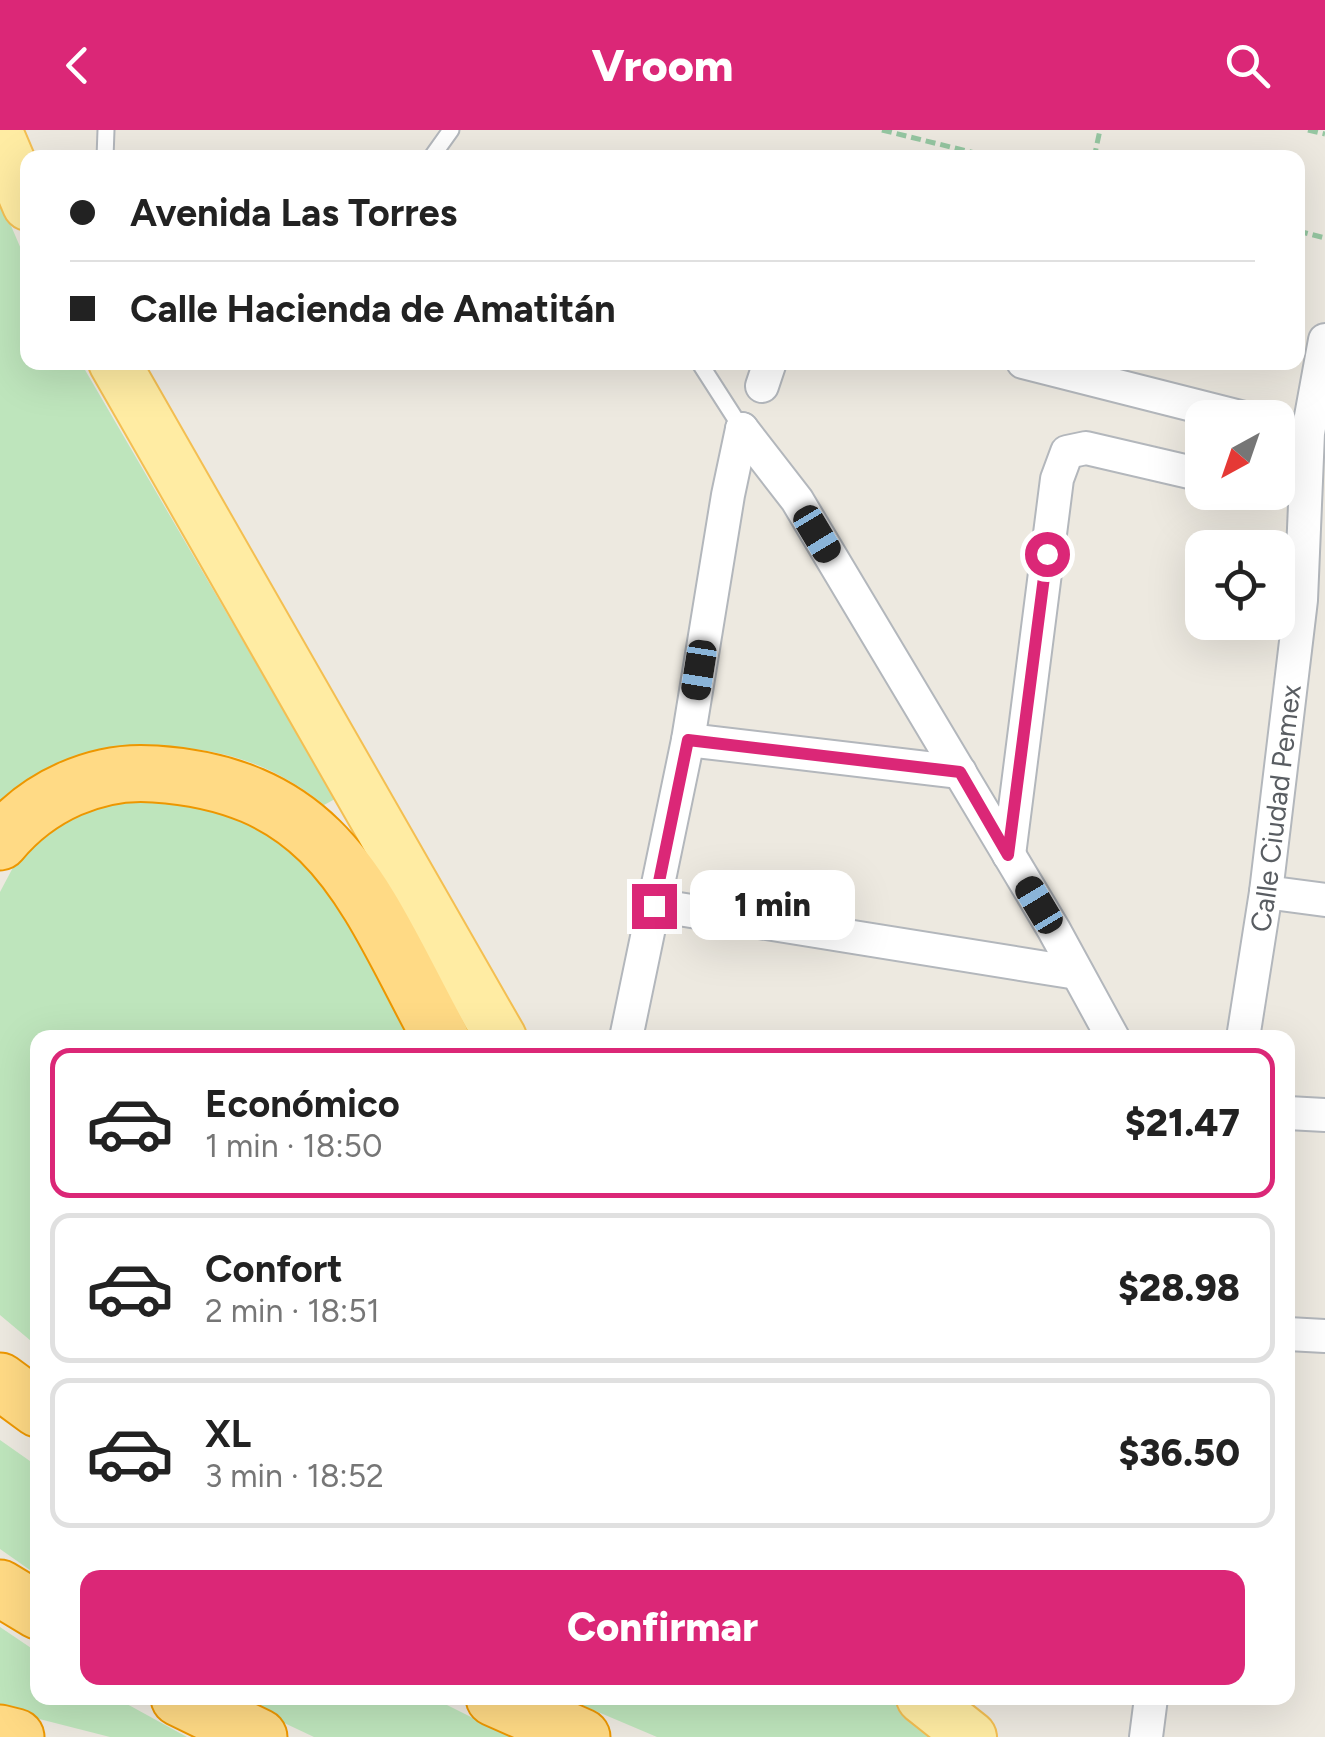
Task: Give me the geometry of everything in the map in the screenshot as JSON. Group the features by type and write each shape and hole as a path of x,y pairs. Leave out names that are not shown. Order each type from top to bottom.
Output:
{"highway":[{"path":"0,842 12,827 46,802 91,778 139,772 195,776 236,786 282,808 321,840 352,876 438,1030"},
{"path":"0,1588 30,1606"},
{"path":"193,1705 259,1737"},
{"path":"510,1705 582,1737"},
{"path":"0,1732 16,1737"}],"main road":[{"path":"0,139 20,185"},
{"path":"119,370 496,1030"},
{"path":"931,1705 971,1737"}],"street":[{"name":"Calle Ciudad Pemex","path":"1295,424 1325,340"},
{"path":"1055,370 1185,403"},
{"path":"628,1030 688,740 742,430"},
{"path":"742,430 797,500 1109,1030"},
{"name":"Calle Ciudad Pemex","path":"1243,1030 1266,892 1300,600 1303,483 1295,441"},
{"path":"1008,855 1057,478 1068,452 1086,448 1185,471"},
{"path":"688,740 960,772"},
{"path":"1266,892 1325,900"},
{"path":"654,906 1077,973"},
{"path":"1295,1113 1325,1115"},
{"path":"1146,1737 1150,1705"}],"lane":[{"path":"704,370 742,430"}],"path":[{"path":"882,130 963,150"},
{"path":"1308,130 1325,134"}],"green space":[{"path":"0,200 20,247 20,370 85,370 335,799 324,805 281,776 233,757 182,748 156,748 100,757 0,815"},
{"path":"160,790 271,830 338,905 409,1030 30,1030 30,1340 0,1315 0,892 18,858 76,810"},
{"path":"0,1440 30,1461 30,1570 0,1549"},
{"path":"0,1627 30,1647 30,1705 129,1705 187,1737 110,1737 0,1709"},
{"path":"246,1705 447,1705 511,1737 314,1737"},
{"path":"582,1705 904,1705 941,1737 657,1737"}],"route":[{"path":"654,906 688,740 960,772 1008,855 1047,554"}]}
